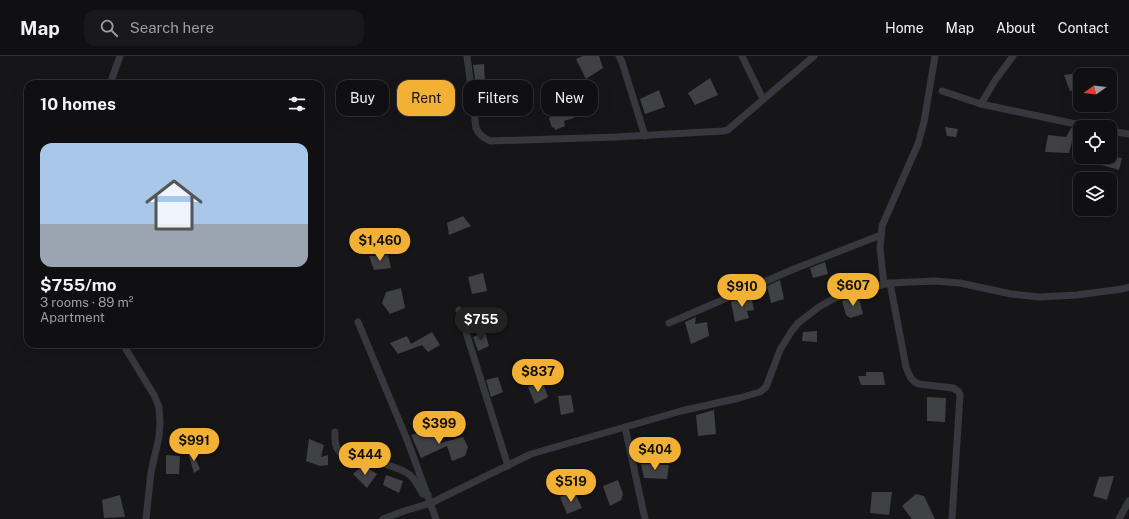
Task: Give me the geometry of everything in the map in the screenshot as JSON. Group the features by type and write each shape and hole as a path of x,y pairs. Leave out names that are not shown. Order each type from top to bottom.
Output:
{"street":[{"path":"111,80 120,56"},
{"path":"467,56 476,128 483,137 490,140 645,136 728,130 814,56"},
{"path":"619,56 645,136"},
{"path":"742,56 763,99"},
{"path":"935,56 924,122 918,144 882,226 880,248 906,367 910,377 914,382 919,384 953,388 959,392 960,395 952,519"},
{"path":"981,104 996,79 1013,56"},
{"path":"942,92 981,104 1073,123"},
{"path":"1117,132 1129,134"},
{"path":"669,323 794,269 881,235"},
{"path":"383,519 431,503 537,452 681,411 760,392 766,387 780,350 798,323 819,307 852,292 887,284 935,281 960,283 1011,294 1040,297 1077,295 1129,287"},
{"path":"460,310 508,466"},
{"path":"358,322 408,442 436,519"},
{"path":"125,348 154,394 159,407 159,437 151,472 146,519"},
{"path":"626,427 645,519"},
{"path":"335,432 336,444 342,454 384,464 406,473 415,480 423,494 428,495"},
{"path":"1120,519 1129,501"}],"building":[{"path":"583,56 599,56 603,68 586,79 576,59"},
{"path":"484,64 485,80 475,80 473,65"},
{"path":"1073,74 1073,90 1070,91 1064,75"},
{"path":"710,78 718,95 695,105 688,93"},
{"path":"659,90 665,107 645,114 640,99"},
{"path":"553,116 573,116 574,118 564,121 565,126 555,130 554,127 552,128 549,118"},
{"path":"945,127 958,129 956,137 947,136"},
{"path":"1071,128 1073,128 1073,137 1069,153 1045,152 1048,135 1066,137"},
{"path":"1117,157 1122,158 1119,170 1098,164 1117,164"},
{"path":"463,216 471,226 449,235 447,223"},
{"path":"388,255 391,268 374,270 369,256"},
{"path":"825,262 828,274 813,278 810,268"},
{"path":"483,273 487,291 472,294 468,277"},
{"path":"780,280 784,299 771,303 767,286"},
{"path":"401,288 405,308 390,314 382,303 386,292"},
{"path":"751,295 754,310 747,311 749,318 735,322 731,302 744,296"},
{"path":"858,296 863,314 850,318 846,315 842,301"},
{"path":"696,317 695,324 707,322 709,336 691,344 685,322"},
{"path":"817,331 817,342 802,341 803,332"},
{"path":"432,332 440,345 428,352 422,345 398,354 390,343 407,336 411,344"},
{"path":"485,332 489,346 478,351 473,337"},
{"path":"866,372 883,372 885,385 861,385 858,376 866,376"},
{"path":"498,377 503,392 491,397 486,380"},
{"path":"543,383 548,397 535,404 528,387"},
{"path":"571,395 574,412 561,415 558,396"},
{"path":"927,397 946,398 945,422 927,421"},
{"path":"714,410 716,434 698,436 696,415"},
{"path":"435,428 441,443 463,437 468,447 465,456 452,461 447,446 421,458 411,435"},
{"path":"309,439 324,445 321,457 328,455 328,465 320,466 306,461"},
{"path":"192,451 200,469 194,473 188,452"},
{"path":"166,455 180,456 179,474 166,474"},
{"path":"641,464 669,465 667,479 644,478"},
{"path":"363,465 377,474 367,488 353,474"},
{"path":"386,475 403,481 399,493 383,485"},
{"path":"1114,476 1107,500 1093,496 1099,477"},
{"path":"618,480 623,494 621,500 610,506 603,486"},
{"path":"574,491 582,508 567,514 560,497"},
{"path":"872,492 892,492 889,515 870,513"},
{"path":"916,494 924,496 935,519 912,519 902,506"},
{"path":"120,495 125,517 104,518 102,500"}]}
